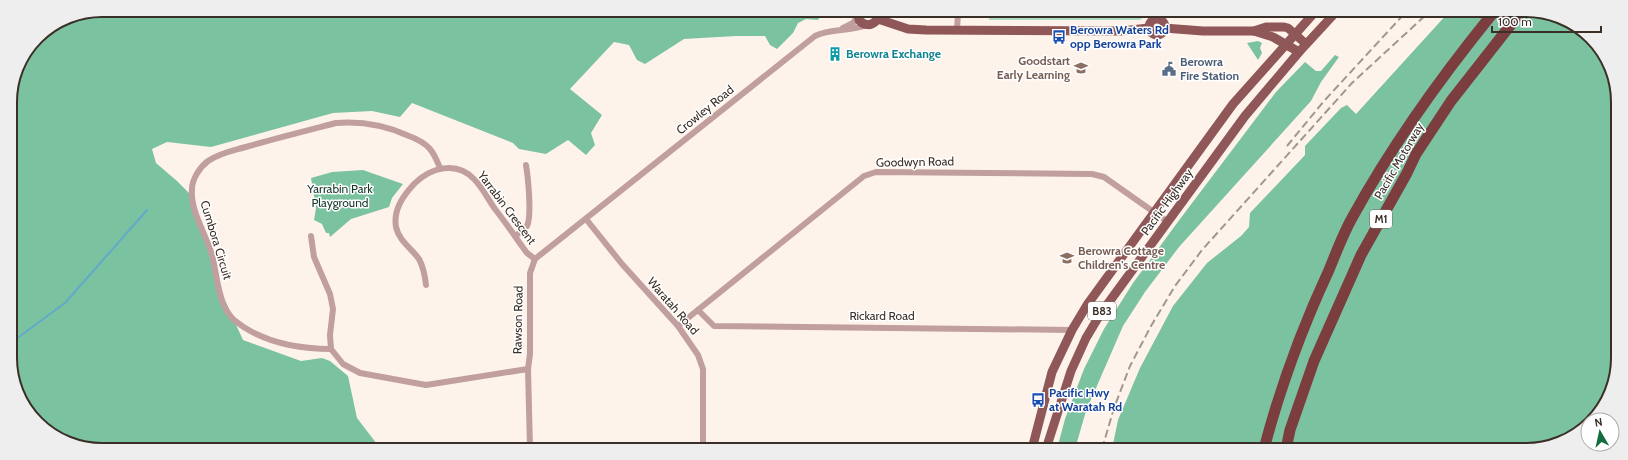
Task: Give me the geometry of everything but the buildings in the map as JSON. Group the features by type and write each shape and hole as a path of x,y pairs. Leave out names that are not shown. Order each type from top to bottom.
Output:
{"highway":[{"name":"Pacific Motorway","path":"1266,443 1275,406 1310,311 1352,218 1398,143 1434,90 1490,17"},
{"name":"Pacific Motorway","path":"1287,443 1290,430 1314,361 1361,254 1407,173 1416,154 1451,101 1517,17"}],"main road":[{"path":"859,17 861,22 866,25 872,24 877,17"},
{"path":"882,17 908,29 1121,31 1149,28"},
{"path":"1156,17 1151,21 1149,28 1153,34 1162,32 1164,28"},
{"path":"1158,17 1163,23 1164,28"},
{"name":"Pacific Highway","path":"1034,443 1052,372 1072,330 1087,305 1233,104 1310,17"},
{"name":"Pacific Highway","path":"1048,443 1071,371 1086,338 1101,313 1245,116 1299,52 1331,17"},
{"path":"1164,28 1203,31 1254,31 1266,28 1284,27 1306,44"},
{"path":"1254,31 1273,37 1299,52"}],"street":[{"name":"Crowley Road","path":"842,29 853,23 856,17"},
{"path":"957,30 958,17"},
{"name":"Crowley Road","path":"586,219 815,36 823,32 842,29 857,29 866,25"},
{"name":"Cumbora Circuit","path":"331,349 305,349 270,340 248,330 233,319 223,303 211,254 194,207 192,188 195,177 208,160 222,154 336,123 349,122 372,124 391,128 422,142 432,152 440,168"},
{"path":"515,236 523,230 528,221 529,183 526,165"},
{"path":"426,285 425,273 422,264 400,238 396,228 396,216 399,204 407,192 420,178 429,172 440,168"},
{"name":"Yarrabin Crescent","path":"440,168 452,168 473,178 527,253 535,259"},
{"name":"Goodwyn Road","path":"678,326 864,176 876,172 1092,174 1104,178 1168,222"},
{"path":"535,259 586,219"},
{"name":"Waratah Road","path":"586,219 627,270 678,326 698,355 702,364 703,443"},
{"path":"311,236 314,257 332,302 333,309 330,335 331,349 343,364 360,373 426,384 528,369"},
{"name":"Rawson Road","path":"530,443 528,369 530,354 530,273 535,259"},
{"name":"Rickard Road","path":"698,310 714,326 1072,330"}],"green space":[{"path":"102,17 820,17 818,20 806,19 798,23 793,33 777,49 770,45 765,36 684,39 645,64 637,60 629,45 614,42 570,89 602,115 591,133 595,145 586,155 568,140 546,154 519,149 513,143 412,103 400,117 372,111 333,113 211,147 167,142 152,149 156,163 192,196 218,285 243,340 301,361 322,358 330,361 348,376 357,418 376,443 91,442 70,437 60,432 42,418 35,410 31,405 22,385 17,358 17,97 23,70 35,50 46,38 70,23"},
{"path":"989,17 1144,17 1140,20 989,20"},
{"path":"1444,17 1526,17 1548,20 1568,28 1586,42 1593,50 1597,55 1606,75 1611,102 1611,358 1608,380 1597,405 1591,412 1580,412 1580,423 1573,429 1553,438 1531,443 1113,443 1118,420 1140,368 1173,306 1207,263 1241,236 1249,227 1250,213 1305,155 1305,146 1341,108 1347,105 1356,114"},
{"path":"1258,41 1262,43 1260,48 1262,53 1258,60 1247,43"},
{"path":"1335,55 1339,57 1321,82 1311,101 1179,247 1145,292 1123,326 1086,411 1077,443 1059,443 1065,419 1084,369 1104,329 1133,283 1276,92 1305,62 1316,71 1321,71"},
{"name":"Yarrabin Park Playground","path":"363,170 403,184 392,198 389,207 351,219 330,237 329,233 326,233 322,224 314,220 316,208 311,178 332,172"}],"waterway":[{"path":"17,338 65,303 147,210"}],"railway":[{"path":"1287,146 1324,101 1401,17"},
{"path":"1104,443 1114,408 1130,366 1151,326 1175,286 1202,250 1352,83 1424,17"}],"place":[{"name":"Berowra Waters Rd opp Berowra Park","path":"1059,37"},
{"name":"Berowra Exchange","path":"835,54"},
{"name":"Goodstart Early Learning","path":"1081,68"},
{"name":"Berowra Fire Station","path":"1169,69"},
{"name":"Berowra Cottage Children's Centre","path":"1067,258"},
{"name":"Pacific Hwy at Waratah Rd","path":"1038,400"}]}
